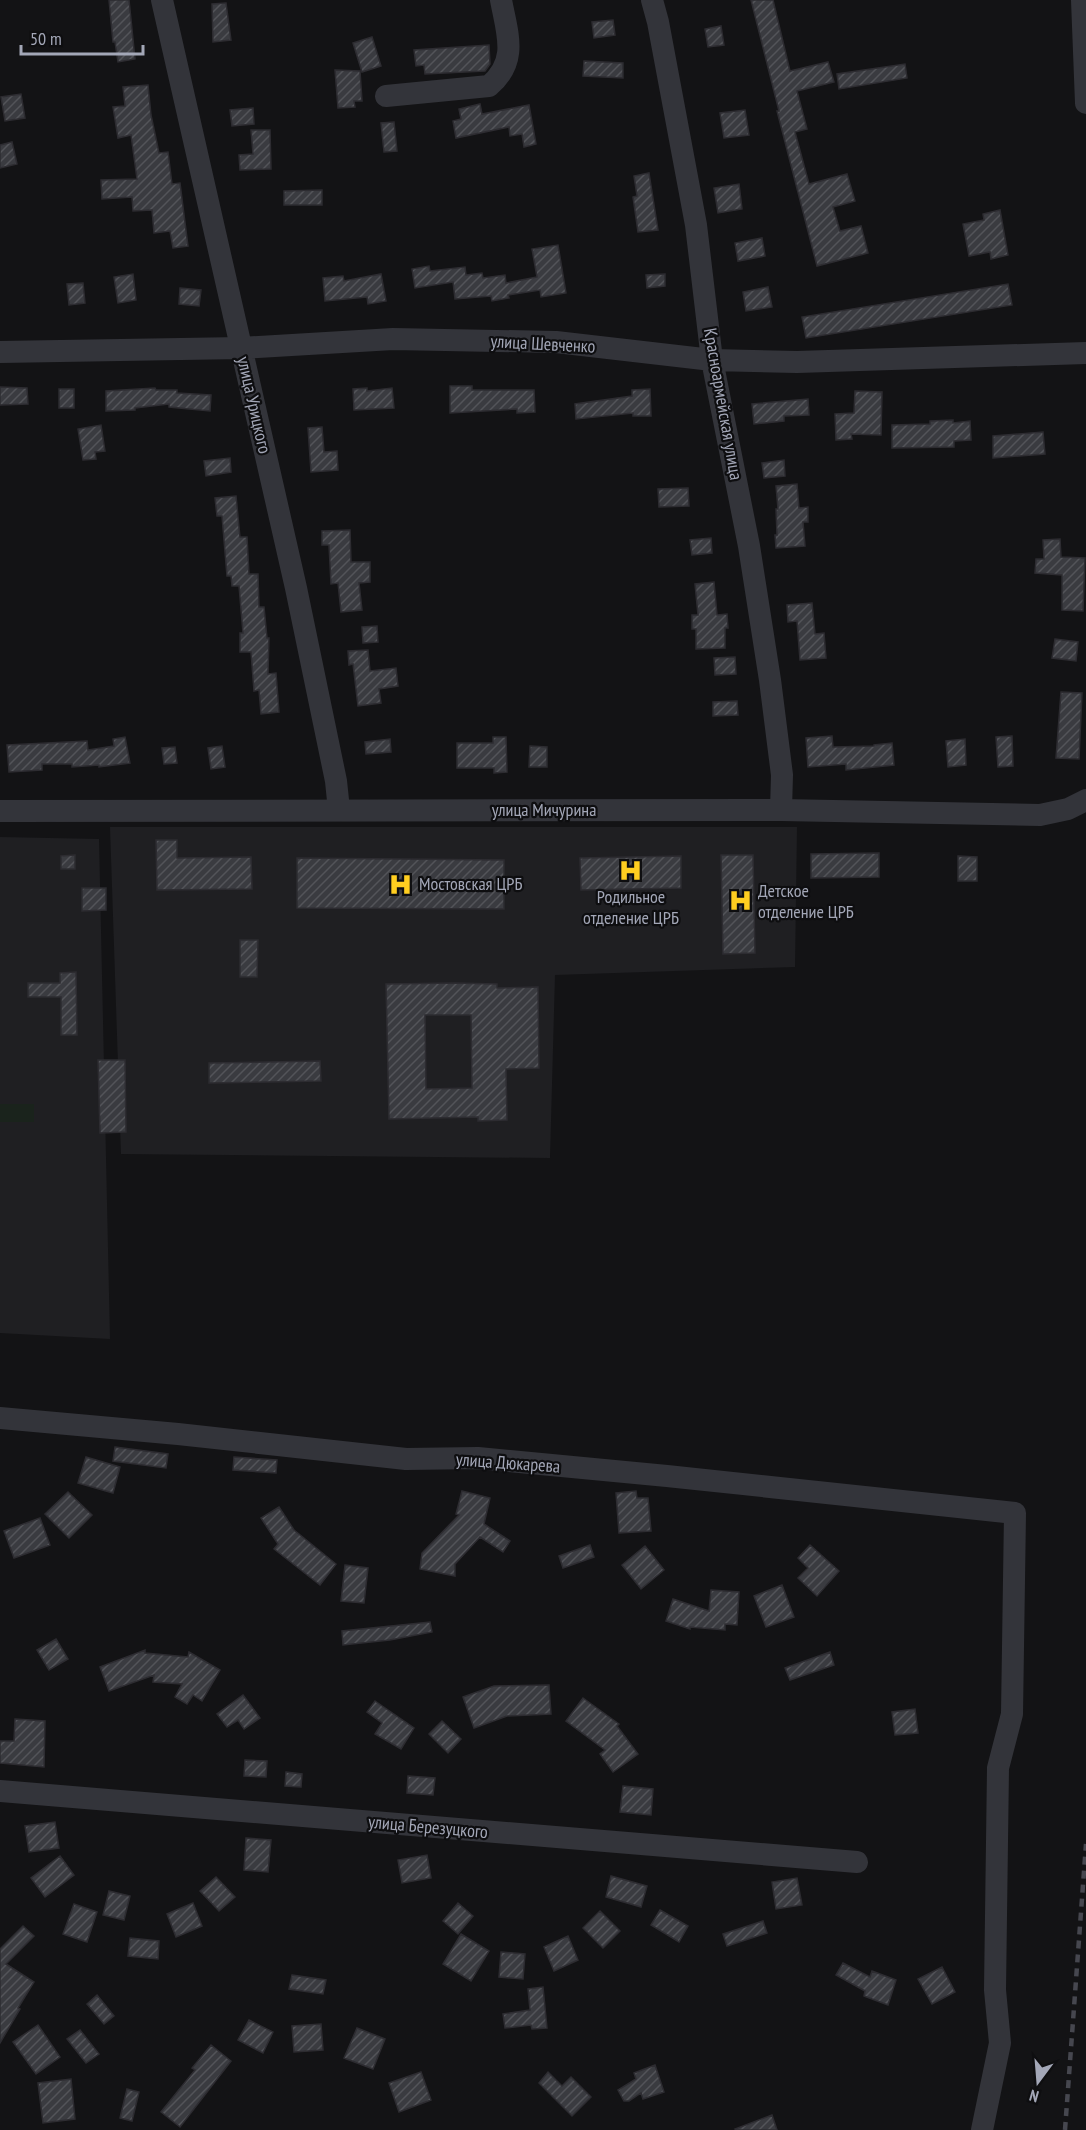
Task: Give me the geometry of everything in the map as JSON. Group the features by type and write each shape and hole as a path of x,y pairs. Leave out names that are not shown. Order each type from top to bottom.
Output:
{"street":[{"name":"улица Урицкого","path":"162,0 296,588 336,781 339,810"},
{"path":"386,96 489,86 500,77 507,62 509,48 501,0"},
{"name":"Красноармейская улица","path":"652,0 696,225 712,360 749,546 782,775 781,810"},
{"path":"1082,0 1086,103"},
{"name":"улица Шевченко","path":"0,352 240,348 393,339 556,342 712,360 797,362 1086,352"},
{"name":"улица Мичурина","path":"0,811 781,810 1040,815 1068,809 1086,800"},
{"name":"улица Дюкарева","path":"0,1418 178,1434 406,1459 478,1458 1015,1513 1012,1714 998,1768 995,1990 1000,2043 982,2130"},
{"name":"улица Березуцкого","path":"0,1791 856,1862"}],"shaded area":[{"path":"110,827 797,827 795,967 555,975 550,1158 121,1154"},
{"path":"0,837 99,839 110,1339 0,1333"},
{"path":"0,1104 34,1104 34,1122 0,1122"}],"building":[{"path":"109,0 129,0 135,59 118,62 115,42 113,42"},
{"path":"751,0 773,0 790,71 828,62 834,82 797,91 807,129 795,132 809,184 847,174 855,201 833,207 840,231 861,226 868,253 817,266"},
{"path":"226,3 231,40 213,42 212,4"},
{"path":"613,20 615,35 594,38 592,22"},
{"path":"721,26 724,45 708,47 705,29"},
{"path":"372,37 381,66 362,72 353,43"},
{"path":"489,45 490,64 485,71 425,74 424,65 416,66 414,50"},
{"path":"584,61 623,63 623,78 583,76"},
{"path":"905,64 907,78 839,89 837,74"},
{"path":"335,70 360,71 362,101 354,101 355,107 338,108"},
{"path":"148,85 151,115 159,153 168,152 172,184 180,183 188,246 173,248 170,231 154,233 152,210 133,211 132,197 102,199 101,180 137,179 131,135 118,138 113,107 125,106 123,87"},
{"path":"21,94 25,118 5,121 1,97"},
{"path":"480,104 482,114 529,105 536,144 524,147 522,134 510,136 509,127 456,138 453,121 461,119 459,109"},
{"path":"253,108 254,124 232,126 230,110"},
{"path":"745,110 749,135 724,138 720,113"},
{"path":"394,122 397,151 384,152 381,123"},
{"path":"251,130 270,130 271,169 240,170 239,155 253,154"},
{"path":"12,142 17,164 0,168 0,145"},
{"path":"649,173 658,230 638,232 633,197 637,196 634,176"},
{"path":"739,184 742,209 718,213 714,188"},
{"path":"322,190 322,205 284,205 284,191"},
{"path":"1000,210 1008,255 991,259 990,252 969,256 963,224 984,220 983,214"},
{"path":"762,238 765,256 738,261 735,243"},
{"path":"558,245 566,293 541,297 540,290 508,295 509,298 492,301 491,296 455,299 453,282 415,288 412,269 429,266 430,271 465,267 466,275 482,273 483,278 505,275 506,283 537,277 532,249"},
{"path":"133,274 136,300 118,303 114,277"},
{"path":"381,274 386,301 368,304 367,297 325,301 323,278 343,276 344,281"},
{"path":"665,274 665,286 647,288 646,275"},
{"path":"83,283 85,303 69,305 67,284"},
{"path":"1008,284 1012,305 806,338 802,317"},
{"path":"768,287 772,307 746,311 743,292"},
{"path":"180,288 201,290 199,306 179,304"},
{"path":"450,386 472,386 472,390 534,390 535,412 517,413 517,409 450,413"},
{"path":"0,387 27,388 28,404 0,405"},
{"path":"155,388 156,390 177,390 177,393 211,395 210,411 169,407 169,404 135,408 135,410 106,411 106,391"},
{"path":"367,388 367,391 392,388 394,408 354,410 353,389"},
{"path":"59,389 74,389 74,408 59,408"},
{"path":"650,389 651,416 633,416 633,413 576,419 575,404 632,396 632,390"},
{"path":"855,391 882,392 881,435 851,434 852,439 836,440 835,414 854,413"},
{"path":"808,399 809,415 784,416 784,421 754,424 752,404"},
{"path":"953,420 953,423 970,421 971,440 954,441 954,447 892,448 892,425 930,424 930,421"},
{"path":"101,425 105,451 95,452 96,459 83,460 78,429"},
{"path":"322,427 324,452 337,451 338,470 311,472 308,428"},
{"path":"1043,432 1045,454 993,458 993,436"},
{"path":"230,458 231,472 206,476 204,461"},
{"path":"784,460 785,476 764,478 762,463"},
{"path":"797,484 799,508 808,507 808,522 803,522 805,546 776,548 776,509 778,509 776,486"},
{"path":"688,488 689,506 659,507 658,489"},
{"path":"236,496 240,537 247,537 249,574 258,574 259,607 264,607 267,638 269,638 268,674 276,673 279,712 261,714 259,690 254,691 251,652 240,652 240,633 243,633 239,586 232,586 231,576 227,576 222,516 217,516 215,498"},
{"path":"350,530 351,562 370,562 370,582 359,583 362,610 341,612 338,583 331,584 329,545 322,545 322,531"},
{"path":"711,538 712,553 692,555 690,540"},
{"path":"1060,539 1061,557 1085,558 1083,611 1062,610 1062,575 1035,573 1036,559 1044,559 1043,540"},
{"path":"714,582 717,615 727,614 728,628 725,628 725,648 696,649 696,629 692,629 692,615 698,615 695,584"},
{"path":"812,603 815,634 824,633 826,658 800,660 797,621 788,622 787,605"},
{"path":"377,626 378,642 363,643 362,627"},
{"path":"1055,639 1078,642 1076,661 1052,658"},
{"path":"368,650 370,671 396,668 398,686 379,689 381,703 358,706 353,664 349,665 348,651"},
{"path":"735,657 736,674 715,675 714,658"},
{"path":"1061,692 1082,693 1079,759 1056,758"},
{"path":"737,701 738,715 713,716 713,702"},
{"path":"832,736 833,747 892,743 894,765 846,770 846,764 808,767 806,738"},
{"path":"1012,736 1013,766 998,767 996,737"},
{"path":"125,737 130,763 99,767 99,765 72,767 72,764 42,764 42,770 9,772 7,745 87,741 88,750 114,746 113,739"},
{"path":"493,737 506,737 507,772 494,773 494,768 457,768 457,743 493,743"},
{"path":"390,739 391,752 366,754 365,742"},
{"path":"965,739 966,765 948,767 946,741"},
{"path":"222,746 225,767 211,769 208,748"},
{"path":"530,746 547,747 547,767 529,767"},
{"path":"175,747 177,763 164,764 162,748"},
{"path":"156,840 177,840 177,858 251,857 252,889 157,890"},
{"path":"879,853 879,877 811,878 811,854"},
{"path":"75,855 75,869 61,869 61,856"},
{"path":"721,855 753,855 755,953 723,954"},
{"path":"681,856 681,888 581,890 580,858"},
{"path":"958,856 977,857 977,881 958,881"},
{"name":"Мостовская ЦРБ","path":"297,858 504,860 504,909 297,908"},
{"path":"82,888 106,888 106,910 82,911"},
{"path":"240,940 258,940 257,977 240,977"},
{"path":"76,972 77,1035 61,1035 61,997 28,997 28,983 60,983 60,973"},
{"path":"455,983 497,984 497,988 538,987 539,1068 506,1069 507,1120 478,1121 478,1117 389,1119 386,984","holes":["425,1015 471,1015 472,1088 426,1089"]},
{"path":"98,1060 125,1060 126,1132 100,1133"},
{"path":"320,1061 321,1081 209,1083 209,1063"},
{"path":"115,1447 168,1454 166,1468 113,1461"},
{"path":"86,1457 120,1467 113,1493 78,1483"},
{"path":"234,1457 277,1460 276,1473 233,1470"},
{"path":"462,1491 490,1498 484,1524 510,1541 503,1552 480,1537 455,1564 455,1576 420,1569 422,1553 459,1515 456,1514"},
{"path":"636,1491 637,1498 648,1498 651,1531 619,1533 616,1493"},
{"path":"68,1492 92,1515 69,1538 45,1514"},
{"path":"279,1507 294,1530 336,1564 320,1585 274,1549 278,1544 261,1518"},
{"path":"40,1518 50,1545 14,1558 4,1531"},
{"path":"590,1545 594,1557 563,1568 559,1556"},
{"path":"810,1545 839,1571 817,1596 798,1578 808,1568 798,1558"},
{"path":"645,1546 664,1570 641,1589 622,1565"},
{"path":"345,1565 368,1568 364,1603 341,1601"},
{"path":"782,1585 794,1617 766,1627 754,1596"},
{"path":"711,1590 739,1592 737,1625 725,1624 725,1630 690,1627 690,1629 666,1621 673,1599 709,1611"},
{"path":"430,1622 432,1632 390,1640 343,1645 342,1631"},
{"path":"56,1639 68,1659 49,1670 37,1650"},
{"path":"145,1650 145,1653 188,1657 189,1652 220,1670 202,1701 193,1695 187,1704 175,1697 182,1684 153,1682 154,1675 109,1691 100,1667"},
{"path":"830,1652 834,1665 790,1680 785,1668"},
{"path":"549,1685 551,1714 507,1716 474,1728 463,1697 494,1686"},
{"path":"243,1695 260,1718 244,1729 238,1720 227,1727 217,1714"},
{"path":"583,1698 619,1724 617,1726 638,1754 613,1772 600,1754 605,1750 566,1721"},
{"path":"375,1701 414,1728 401,1749 375,1734 382,1723 367,1712"},
{"path":"915,1709 918,1733 895,1735 892,1712"},
{"path":"15,1719 45,1721 44,1767 0,1763 0,1741 14,1741"},
{"path":"442,1721 461,1739 448,1753 429,1734"},
{"path":"245,1760 267,1761 266,1777 244,1776"},
{"path":"286,1772 302,1774 301,1787 285,1786"},
{"path":"408,1776 435,1778 433,1795 407,1793"},
{"path":"623,1786 653,1789 651,1815 620,1812"},
{"path":"55,1822 59,1848 29,1852 25,1826"},
{"path":"246,1838 271,1840 268,1872 244,1870"},
{"path":"427,1855 431,1878 402,1883 398,1860"},
{"path":"60,1856 74,1875 45,1897 31,1878"},
{"path":"611,1876 647,1886 641,1907 606,1897"},
{"path":"216,1877 235,1897 219,1911 200,1891"},
{"path":"797,1878 802,1905 776,1909 772,1882"},
{"path":"109,1891 130,1896 124,1920 103,1915"},
{"path":"193,1903 202,1926 176,1937 167,1914"},
{"path":"458,1903 473,1916 458,1934 443,1921"},
{"path":"74,1904 97,1912 87,1942 63,1934"},
{"path":"660,1910 688,1926 679,1942 651,1925"},
{"path":"600,1911 620,1931 603,1948 583,1928"},
{"path":"763,1921 767,1933 727,1946 723,1934"},
{"path":"23,1926 34,1936 6,1964 34,1982 0,2043 0,1949"},
{"path":"461,1934 489,1951 471,1981 443,1964"},
{"path":"568,1936 578,1960 554,1971 544,1947"},
{"path":"130,1938 159,1941 158,1959 128,1956"},
{"path":"501,1952 525,1954 523,1979 499,1977"},
{"path":"843,1963 870,1977 872,1971 896,1980 888,2005 864,1996 865,1991 836,1975"},
{"path":"942,1967 955,1992 932,2004 918,1979"},
{"path":"292,1975 326,1980 323,1994 289,1989"},
{"path":"543,1987 547,2028 532,2029 531,2025 505,2028 503,2014 530,2010 528,1989"},
{"path":"97,1995 114,2016 104,2024 87,2004"},
{"path":"249,2020 273,2032 263,2053 238,2040"},
{"path":"321,2024 323,2050 294,2052 292,2026"},
{"path":"38,2025 60,2057 36,2074 13,2042"},
{"path":"357,2028 385,2039 373,2069 344,2058"},
{"path":"80,2030 99,2054 86,2063 67,2039"},
{"path":"211,2045 231,2061 180,2127 161,2112 195,2070 192,2068"},
{"path":"655,2065 664,2092 643,2099 641,2093 629,2101 624,2101 618,2090 636,2079 634,2073"},
{"path":"421,2072 431,2100 399,2112 389,2083"},
{"path":"548,2072 562,2086 571,2077 591,2097 572,2116 539,2083"},
{"path":"71,2079 75,2119 43,2123 38,2083"},
{"path":"127,2089 139,2092 132,2121 120,2118"},
{"path":"772,2115 777,2130 735,2129"}],"railway":[{"path":"1065,2130 1086,1844"}],"place":[{"name":"Родильное отделение ЦРБ","path":"631,871"},
{"name":"Мостовская ЦРБ","path":"401,884"},
{"name":"Детское отделение ЦРБ","path":"740,901"}]}
